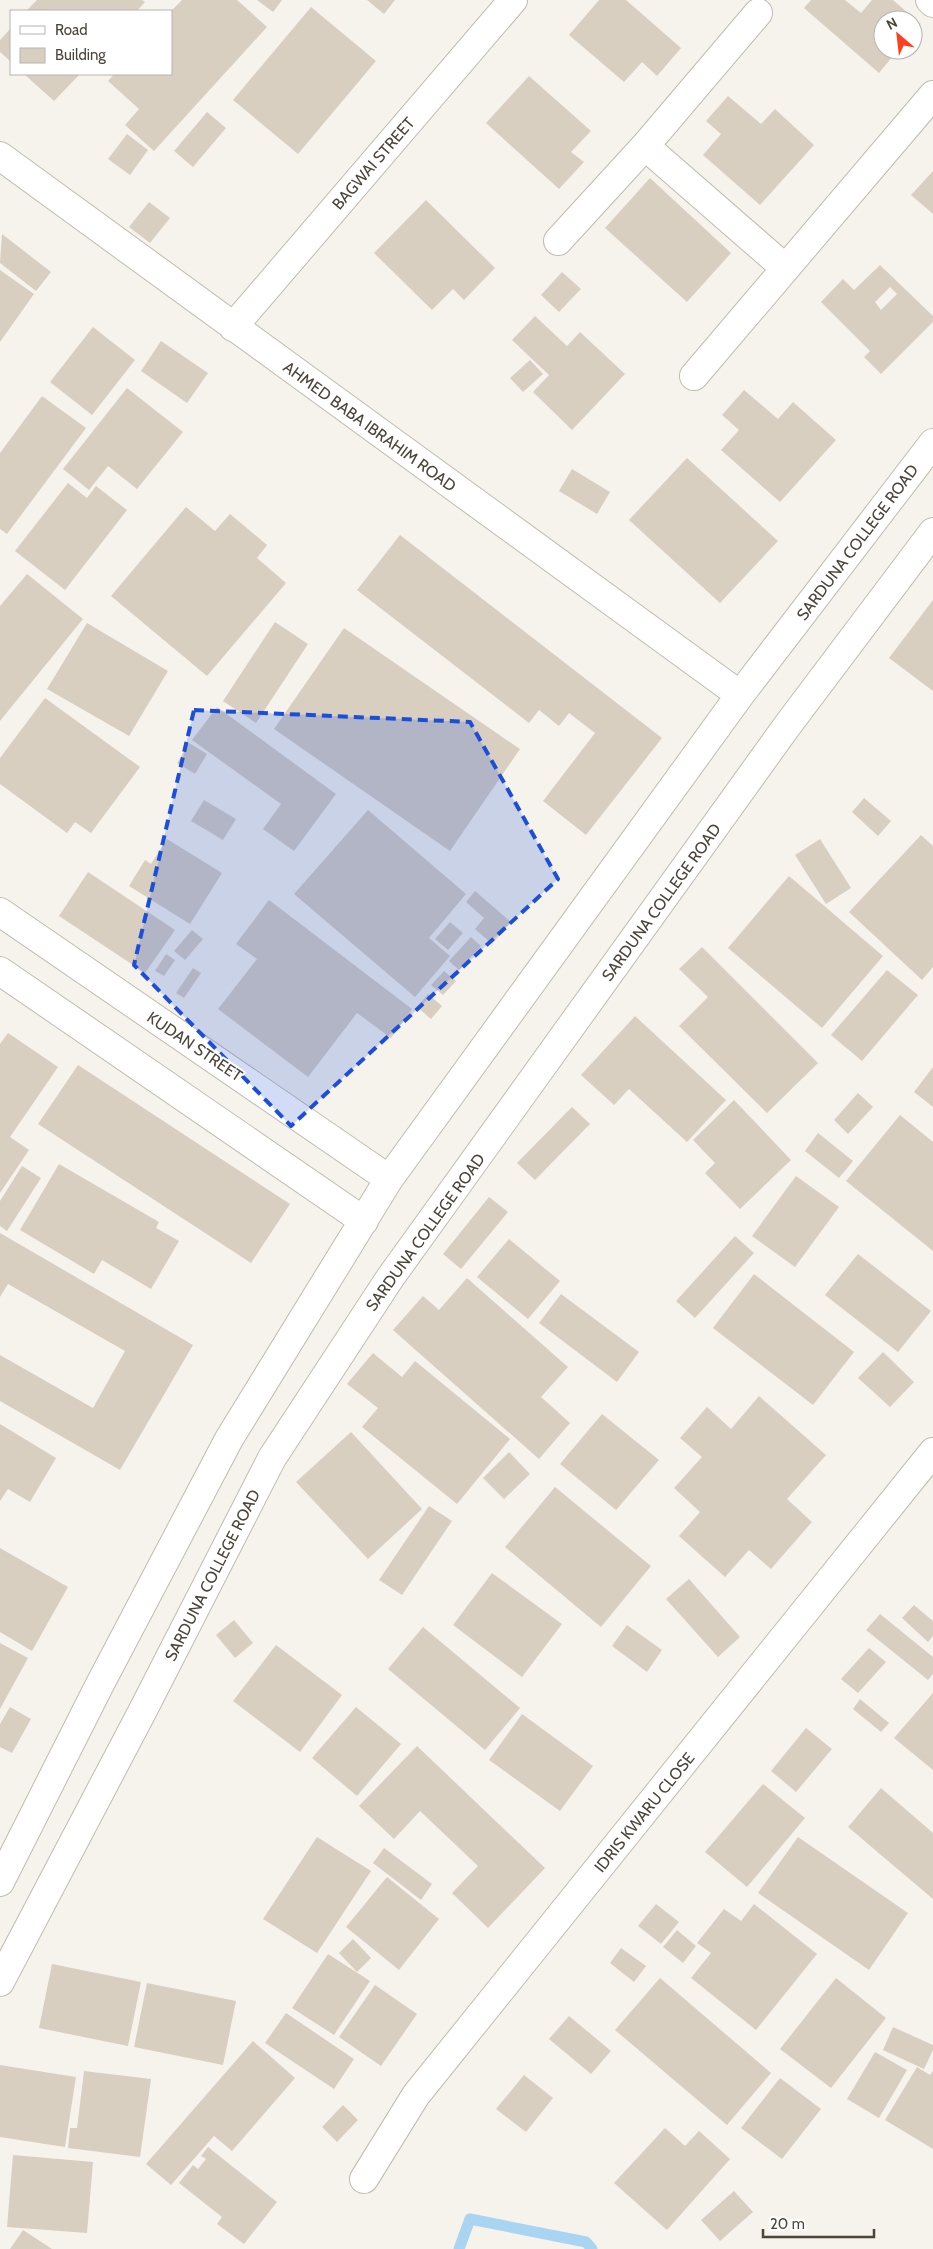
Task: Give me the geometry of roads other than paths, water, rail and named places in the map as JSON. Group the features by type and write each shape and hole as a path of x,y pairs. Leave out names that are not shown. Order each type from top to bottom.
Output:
{"street":[{"name":"BAGWAI STREET","path":"234,327 514,0"},
{"path":"930,0 933,3"},
{"path":"558,241 645,146 758,13"},
{"path":"694,376 933,95"},
{"path":"645,146 786,268"},
{"name":"AHMED BABA IBRAHIM ROAD","path":"0,156 740,695"},
{"name":"SARDUNA COLLEGE ROAD","path":"0,1882 99,1686 229,1439 389,1179 740,695 933,443"},
{"name":"SARDUNA COLLEGE ROAD","path":"0,1982 142,1712 272,1458 390,1278 787,726 933,532"},
{"name":"KUDAN STREET","path":"0,912 389,1179"},
{"path":"0,971 364,1221"},
{"name":"IDRIS KWARU CLOSE","path":"364,2179 416,2095 933,1452"}],"waterway":[{"path":"459,2249 470,2219 586,2242 592,2249"}]}
